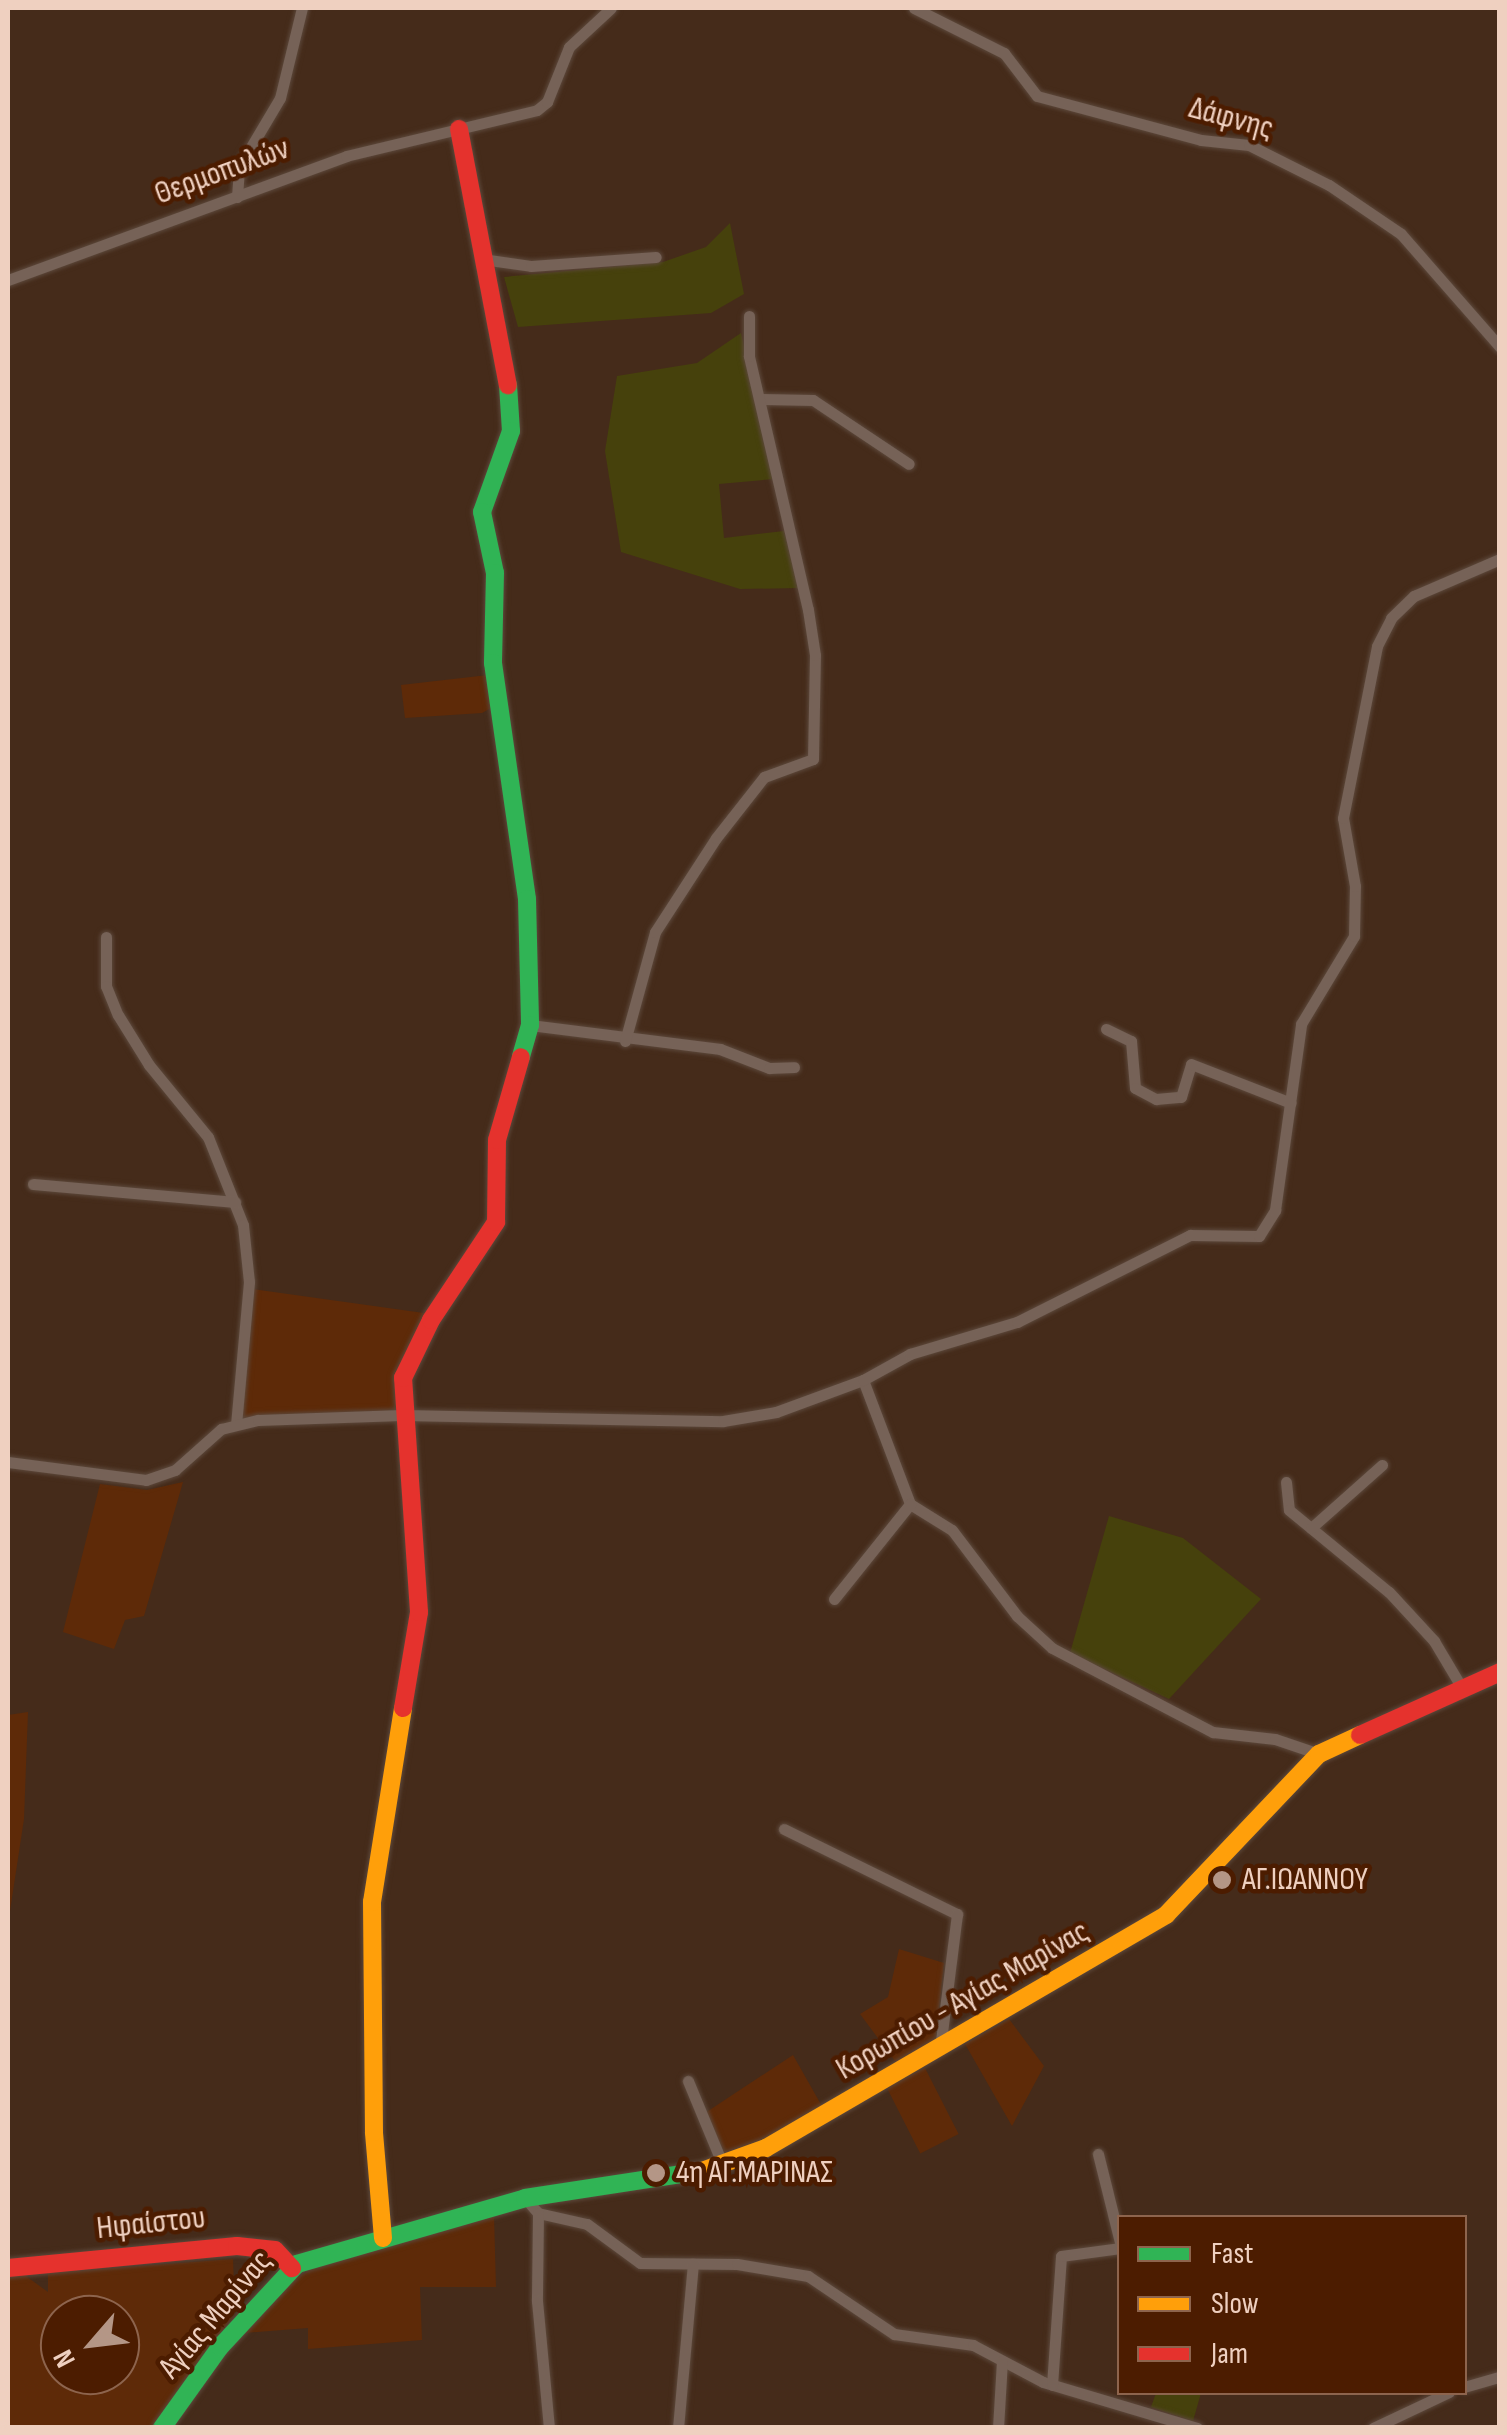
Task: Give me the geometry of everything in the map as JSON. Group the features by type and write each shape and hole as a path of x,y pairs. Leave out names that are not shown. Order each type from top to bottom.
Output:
{"street":[{"path":"238,197 239,166 280,98 302,8"},
{"path":"383,2238 374,2132 372,1902 420,1612 402,1416 410,1364 496,1222 502,1195 496,1140 530,1026 526,899 493,663 495,573 482,512 510,431 459,129 537,110 547,102 569,46 611,8"},
{"name":"Δάφνης","path":"914,8 1004,53 1037,96 1201,140 1249,146 1329,185 1401,234 1500,346"},
{"name":"Θερμοπυλών","path":"8,280 346,156 459,129"},
{"path":"482,259 531,266 656,257"},
{"path":"625,1041 655,932 716,838 764,777 812,759 813,640 762,399 749,356 748,316"},
{"path":"762,399 813,400 909,464"},
{"path":"8,1462 146,1480 175,1470 210,1436 236,1424 402,1416 723,1421 776,1412 863,1380 910,1354 1017,1322 1190,1234 1259,1236 1274,1210 1301,1024 1354,936 1355,886 1343,818 1377,646 1391,618 1414,596 1500,559"},
{"path":"106,937 106,986 118,1016 149,1065 208,1137 235,1202 249,1256 236,1424"},
{"path":"530,1026 625,1041 720,1049 769,1068 794,1067"},
{"path":"1106,1028 1131,1040 1134,1088 1156,1099 1181,1097 1191,1064 1291,1103"},
{"path":"33,1184 235,1202"},
{"path":"863,1380 910,1504 952,1530 1017,1616 1068,1659 1166,1702 1213,1732 1275,1739 1318,1754"},
{"path":"1311,1528 1382,1465"},
{"path":"1286,1482 1289,1510 1390,1592 1434,1640 1462,1688"},
{"path":"834,1599 910,1504"},
{"name":"Κορωπίου - Αγίας Μαρίνας","path":"383,2238 525,2198 724,2168 940,2050 1166,1915 1318,1754 1500,1672"},
{"path":"784,1829 958,1914 940,2050"},
{"path":"688,2081 724,2168"},
{"path":"1098,2154 1117,2233"},
{"path":"525,2198 538,2213 587,2224 640,2263 693,2264 808,2276 894,2334 973,2345 1052,2385 1198,2428"},
{"path":"538,2213 538,2319 549,2428"},
{"name":"Αγίας Μαρίνας","path":"162,2428 220,2347 292,2268 383,2238"},
{"name":"Ηφαίστου","path":"8,2268 232,2246 276,2251 292,2268"},
{"path":"1052,2385 1061,2256 1117,2246"},
{"path":"678,2428 693,2264"},
{"path":"998,2428 1002,2361"},
{"path":"1467,2387 1500,2376"},
{"path":"1373,2428 1443,2395"}],"shaded area":[{"path":"730,223 744,294 711,313 518,327 504,277 663,262 706,247"},
{"path":"741,333 774,479 719,484 724,538 784,531 799,588 740,589 621,552 605,451 617,376 697,363"},
{"path":"488,675 491,708 482,713 405,718 401,685"},
{"path":"252,1289 431,1314 397,1410 242,1421"},
{"path":"183,1482 144,1616 125,1620 114,1649 63,1632 100,1484 147,1490"},
{"path":"1109,1516 1183,1538 1261,1599 1169,1699 1070,1653"},
{"path":"28,1712 24,1819 8,1924 8,1715"},
{"path":"899,1949 944,1963 935,2045 898,2065 860,2014 888,1997"},
{"path":"1009,2019 1044,2066 1012,2126 965,2044"},
{"path":"793,2055 823,2108 723,2160 702,2115"},
{"path":"925,2068 959,2134 920,2153 887,2088"},
{"path":"494,2216 496,2287 420,2287 422,2340 308,2349 308,2328 243,2333 295,2279 317,2266"},
{"path":"233,2259 235,2313 152,2427 8,2427 8,2275 23,2274 48,2292 48,2273"},
{"path":"1155,2395 1200,2395 1193,2421 1151,2407"}],"traffic: fast":[{"path":"508,385 511,431 482,512 495,573 493,663 527,899 530,1025 521,1057"},
{"path":"162,2428 220,2347 297,2264 525,2198 702,2171"}],"traffic: slow":[{"path":"383,2238 374,2132 372,1902 403,1708"},
{"path":"702,2171 766,2148 1166,1915 1319,1754 1360,1735"}],"traffic: jam":[{"path":"459,129 508,385"},
{"path":"403,1708 419,1612 403,1378 431,1320 496,1222 497,1140 521,1057"},
{"path":"1360,1735 1500,1672"},
{"path":"8,2268 237,2246 275,2250 292,2268"}],"place":[{"name":"ΑΓ.ΙΩΑΝΝΟΥ","path":"1222,1880"},
{"name":"4η ΑΓ.ΜΑΡΙΝΑΣ","path":"656,2173"}]}
